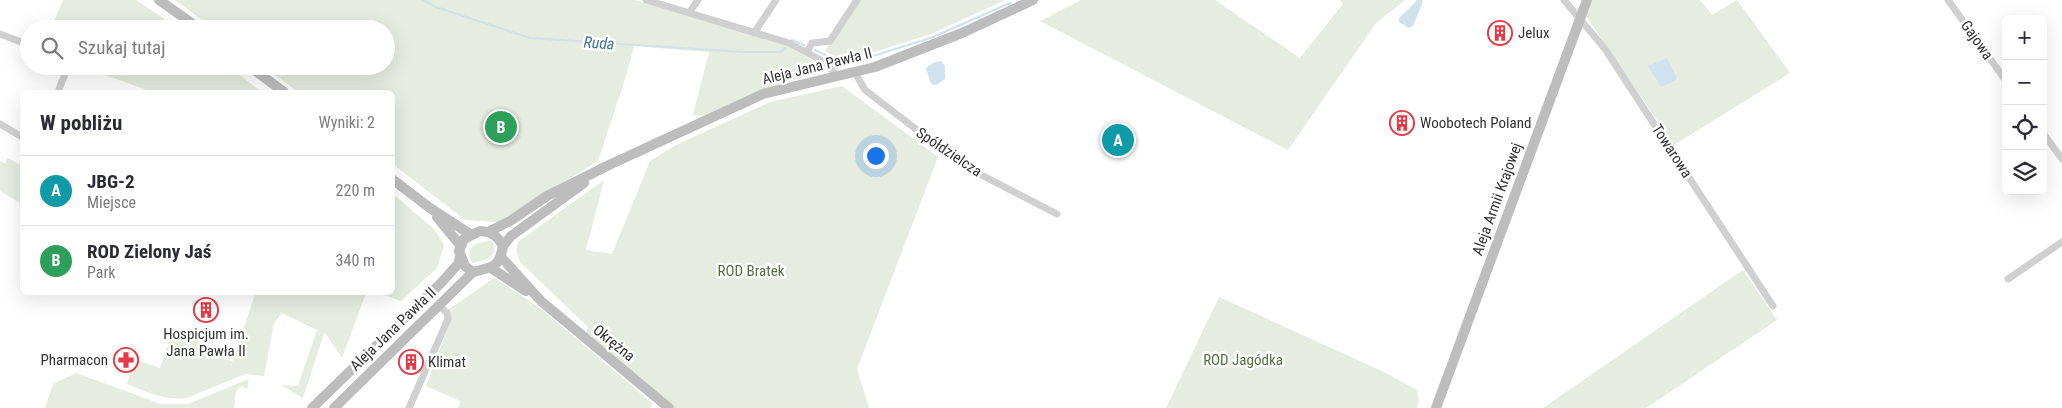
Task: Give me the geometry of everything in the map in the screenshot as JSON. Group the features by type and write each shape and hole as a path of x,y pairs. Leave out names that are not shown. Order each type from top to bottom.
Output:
{"street":[{"path":"158,0 187,20"},
{"path":"646,0 659,2 789,43 828,64 836,77"},
{"path":"689,13 698,0"},
{"path":"754,33 776,0"},
{"path":"807,52 812,43 830,41 857,0"},
{"name":"Aleja Jana Pawła II","path":"490,231 510,221 547,196 609,164 763,94 855,73 904,57 1017,3 1033,0"},
{"name":"Towarowa","path":"1564,0 1607,52 1773,306"},
{"name":"Aleja Armii Krajowej","path":"1436,408 1587,0"},
{"name":"Gajowa","path":"1948,0 2002,75"},
{"path":"0,34 20,42"},
{"name":"Spółdzielcza","path":"855,73 866,90 956,160 1057,214"},
{"path":"59,90 65,75"},
{"path":"261,75 281,90"},
{"path":"0,124 20,136"},
{"path":"2047,138 2062,159"},
{"name":"Aleja Jana Pawła II","path":"504,246 511,236 609,164"},
{"path":"395,181 430,208 470,234"},
{"path":"430,208 460,245"},
{"path":"490,231 495,234 504,246 501,257 491,268 473,272 465,266 460,258 460,245 470,234 490,231"},
{"path":"2008,279 2062,242"},
{"name":"Okrężna","path":"501,257 541,301 658,404 669,408"},
{"name":"Aleja Jana Pawła II","path":"312,408 441,283 458,264 460,258"},
{"name":"Okrężna","path":"491,268 541,301"},
{"name":"Aleja Jana Pawła II","path":"334,408 473,272"},
{"path":"409,408 448,318 447,313 439,305"}],"green space":[{"path":"63,0 136,0 166,20 55,20"},
{"path":"175,0 635,0 788,46 815,62 820,69 708,116 693,115 709,52 634,46 598,161 498,222 465,220 395,166 395,90 295,90 275,75 395,75 395,20 202,20"},
{"path":"859,0 1005,0 931,34 845,61 825,51"},
{"path":"1081,0 1215,0 1300,58 1343,4 1340,0 1405,0 1376,23 1288,150 1040,21"},
{"path":"1592,0 1700,0 1712,15 1737,0 1790,73 1674,145 1586,16"},
{"path":"105,75 240,75 259,90 147,90"},
{"name":"ROD Bratek","path":"842,86 938,157 857,369 869,408 669,408 583,337 588,327 520,262 516,250 518,242 604,180 586,250 612,254 650,161 676,145 770,102"},
{"path":"8,158 20,165 20,203 0,191 0,161 5,163"},
{"path":"395,196 435,230 444,245 437,268 401,301 384,295 395,295"},
{"path":"491,240 494,250 489,259 472,263 469,255 472,247"},
{"path":"1743,270 1777,320 1646,408 1543,408"},
{"path":"494,278 540,308 653,404 650,408 458,408 460,401 426,386 451,320 448,310"},
{"path":"255,295 365,295 342,358 324,333 303,398 281,385 298,386 317,330 282,313 274,323 264,376 245,374 187,398 179,399 156,395 127,384 135,359 160,368 174,328 232,362"},
{"name":"ROD Jagódka","path":"1219,297 1384,372 1417,390 1419,401 1417,408 1166,408"},
{"path":"76,373 161,404 188,404 249,379 247,389 242,386 236,391 234,408 45,408 53,384"}],"water":[{"path":"1417,0 1422,0 1422,4 1413,26 1409,28 1399,22 1399,18"},
{"path":"1667,58 1677,78 1661,87 1648,66"},
{"path":"941,61 945,66 945,79 936,85 931,84 926,68 933,63"}],"waterway":[{"name":"Ruda","path":"423,0 436,7 530,38 742,52 781,52 785,48"},
{"path":"815,50 845,65 933,37 1010,3"},
{"path":"792,40 804,45"}],"place":[{"name":"Jelux","path":"1500,33"},
{"name":"Woobotech Poland","path":"1402,123"},
{"name":"ROD Zielony Jaś","path":"501,127"},
{"name":"JBG-2","path":"1118,140"},
{"name":"Hospicjum im. Jana Pawła II","path":"206,310"},
{"name":"Pharmacon","path":"126,360"},
{"name":"Klimat","path":"411,362"}]}
